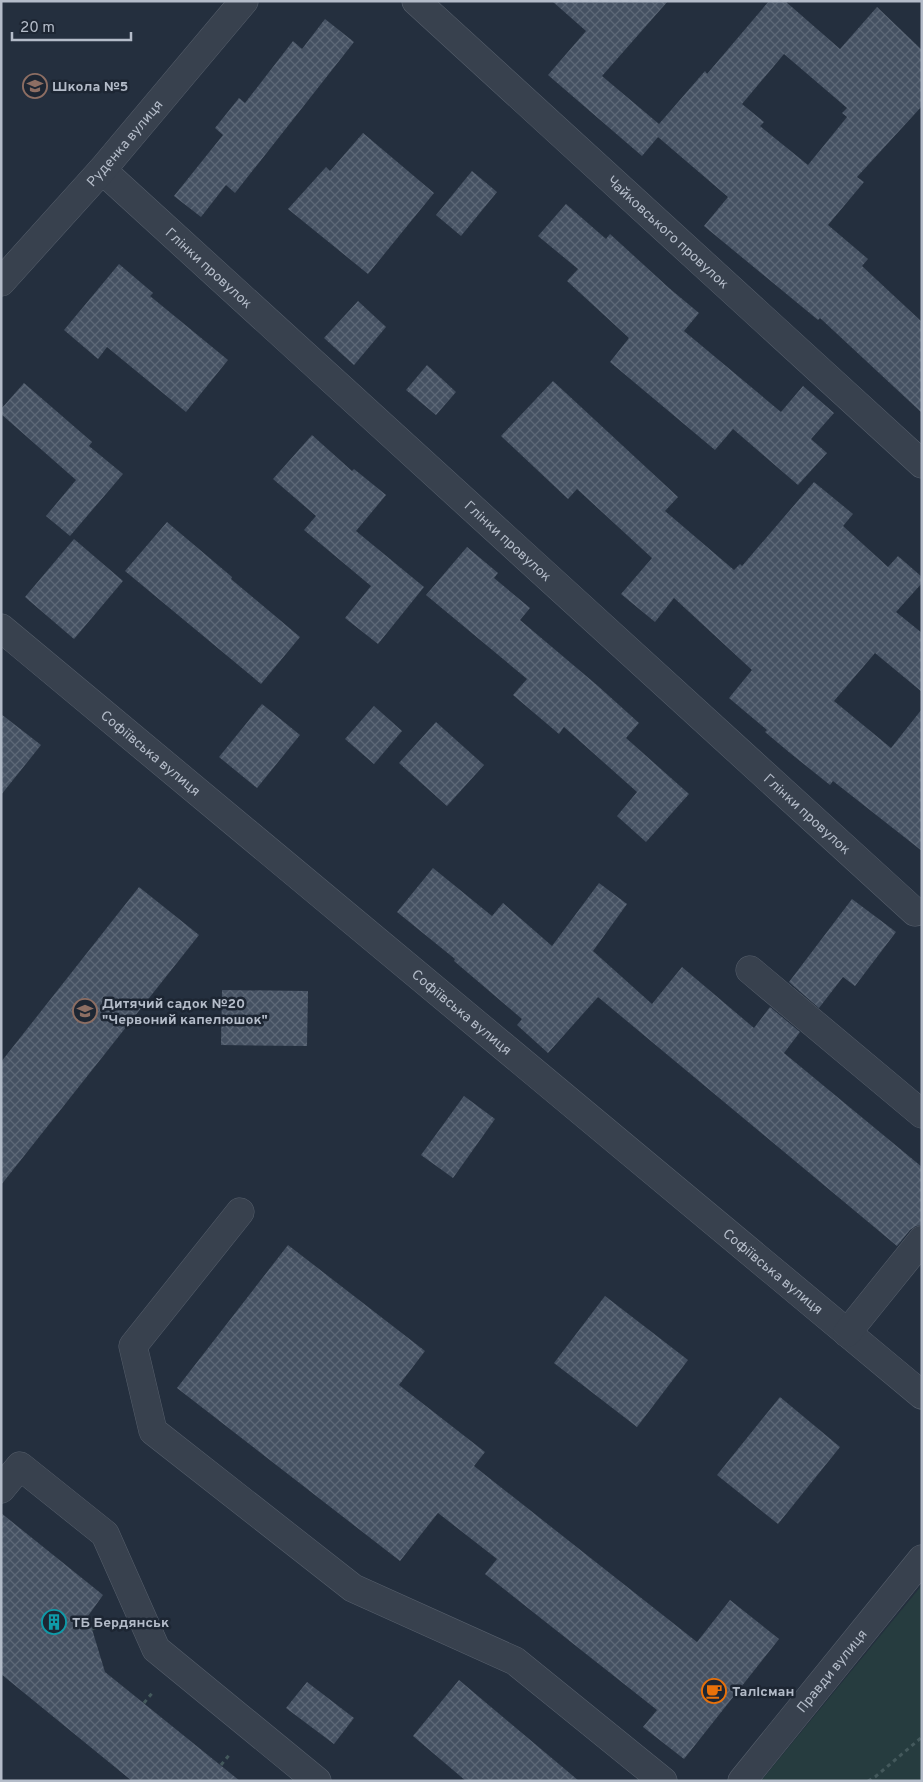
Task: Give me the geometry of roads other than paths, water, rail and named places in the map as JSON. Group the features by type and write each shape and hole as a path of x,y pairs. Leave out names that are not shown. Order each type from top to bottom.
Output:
{"street":[{"name":"Руденка вулиця","path":"1,282 102,170 244,1"},
{"name":"Чайковського провулок","path":"416,1 922,464"},
{"name":"Глінки провулок","path":"102,170 915,912"},
{"name":"Софіївська вулиця","path":"1,628 922,1396"},
{"path":"750,970 922,1114"},
{"path":"240,1212 133,1346 153,1431 353,1588 515,1661 663,1781"},
{"path":"847,1332 922,1240"},
{"path":"1,1488 20,1466 105,1534 156,1649 317,1781"},
{"name":"Правди вулиця","path":"742,1781 922,1559"}],"place":[{"name":"Школа №5","path":"35,86"},
{"name":"Дитячий садок №20 \"Червоний капелюшок\"","path":"85,1011"},
{"name":"ТБ Бердянськ","path":"54,1622"},
{"name":"Талісман","path":"714,1691"}]}
